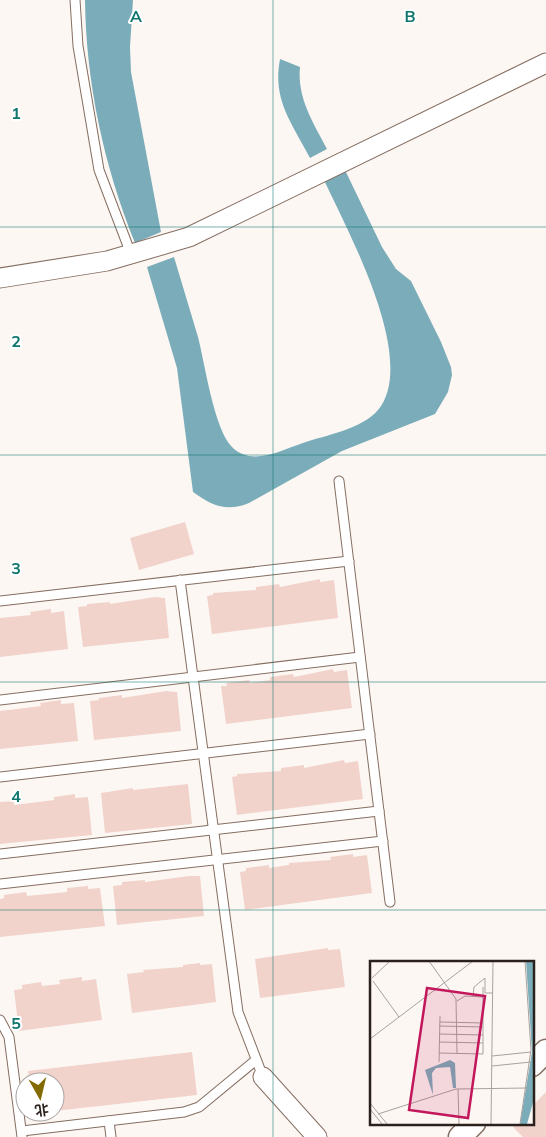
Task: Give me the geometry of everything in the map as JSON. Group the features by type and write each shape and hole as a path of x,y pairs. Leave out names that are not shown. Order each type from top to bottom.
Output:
{"street":[{"path":"0,278 107,261 189,237 546,63"},
{"path":"534,1063 546,1051"},
{"path":"260,1069 317,1137"},
{"path":"460,1137 473,1124"}],"lane":[{"path":"75,0 78,46 99,170 131,255"},
{"path":"339,481 390,902"},
{"path":"0,601 349,561"},
{"path":"0,1020 9,1037 22,1134 184,1112 199,1107 260,1069 238,1012 180,580"},
{"path":"0,700 360,657"},
{"path":"0,777 370,734"},
{"path":"0,854 379,811"},
{"path":"0,884 383,841"},
{"path":"110,1121 111,1137"}],"water":[{"path":"85,0 133,0 130,47 131,72 161,232 135,243 114,184 99,124 89,62"},
{"path":"280,59 300,67 301,89 307,110 327,149 310,158 290,122 281,99 278,74"},
{"path":"345,170 382,247 396,269 411,281 441,342 451,367 452,375 448,392 435,414 342,451 249,503 234,507 213,504 193,492 177,368 147,267 174,257 198,337 215,411 220,426 232,447 248,456 267,455 353,427 371,417 378,410 388,388 390,360 385,328 375,295 348,230 324,180"}],"building":[{"path":"185,522 194,554 139,570 130,538"},
{"path":"320,579 320,582 334,580 338,618 212,634 207,596 213,595 213,593 256,590 256,587 279,584 280,587"},
{"path":"155,597 165,598 169,638 83,647 78,607 87,606 87,604 110,602 110,604"},
{"path":"51,609 51,613 64,611 68,649 0,657 0,618 31,615 30,612"},
{"path":"333,669 334,672 347,670 352,708 226,724 221,686 227,686 226,683 249,680 250,683 270,680 270,677 293,674 294,677"},
{"path":"166,691 177,692 181,731 94,740 90,701 99,700 99,698 122,695 122,698"},
{"path":"61,700 61,704 74,703 78,741 0,749 0,711 41,706 40,703"},
{"path":"344,760 345,763 358,761 363,799 237,815 232,777 237,776 237,774 281,771 281,768 304,765 304,768"},
{"path":"188,784 192,824 105,833 101,793 133,788 133,790"},
{"path":"75,794 75,798 88,797 92,835 0,844 0,802 14,801 14,805 54,800 54,797"},
{"path":"353,854 353,857 367,855 372,893 245,910 240,872 246,871 246,868 269,865 269,868 289,865 289,863 331,860 330,857"},
{"path":"200,876 204,916 117,925 113,886 122,885 122,882 145,880 145,882"},
{"path":"88,886 88,889 100,888 105,926 0,937 0,899 4,898 4,895 26,892 27,896 67,892 67,888"},
{"path":"328,948 328,950 340,949 345,987 260,998 255,959"},
{"path":"200,963 200,965 212,964 216,1002 132,1013 127,974 144,972 143,970 183,967 183,965"},
{"path":"82,977 82,981 96,979 102,1020 19,1031 14,990 22,989 22,985 41,982 42,986 60,984 59,980"},
{"path":"192,1052 197,1095 65,1110 65,1072 28,1071"},
{"path":"546,1092 546,1137 523,1137 513,1127 515,1124 534,1124 534,1104"}]}
